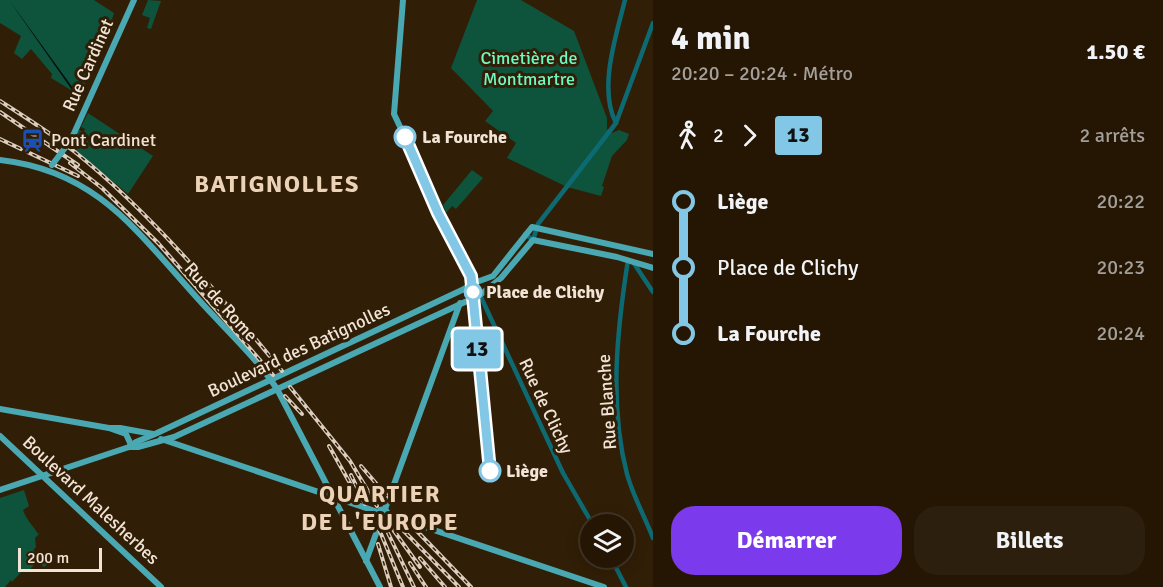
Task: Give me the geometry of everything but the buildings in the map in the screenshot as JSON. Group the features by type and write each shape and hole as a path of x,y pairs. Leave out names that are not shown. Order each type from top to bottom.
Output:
{"main road":[{"name":"Rue Cardinet","path":"50,167 71,140 134,0"},
{"path":"403,0 394,114 474,283 472,294 480,294"},
{"name":"Rue de Rome","path":"0,160 50,167 84,186 115,209 152,246 270,380 380,587"},
{"path":"460,303 455,293 493,276 525,234 536,226 653,254"},
{"path":"381,520 386,520 415,428 460,303 480,294 501,278 533,240 628,260 653,268"},
{"path":"623,246 628,260"},
{"path":"628,260 638,250"},
{"path":"474,283 483,287 480,294"},
{"name":"Boulevard des Batignolles","path":"131,446 455,293"},
{"name":"Boulevard des Batignolles","path":"131,446 174,437 460,303"},
{"path":"0,409 155,434 162,440 334,499 378,512 381,509 604,587"},
{"path":"0,490 131,446 129,437 109,428"},
{"path":"129,437 134,431"},
{"name":"Boulevard Malesherbes","path":"0,436 161,587"},
{"path":"378,512 377,517 381,520"},
{"path":"366,561 381,520"}],"street":[{"path":"616,123 610,111 609,66 625,0"},
{"path":"525,234 533,240 536,226 616,123 653,23"},
{"path":"610,130 610,121 622,109"},
{"path":"628,260 653,291"},
{"name":"Rue Blanche","path":"628,260 617,345 618,414 628,477 653,538"},
{"name":"Rue de Clichy","path":"480,294 563,473 587,514"},
{"path":"616,568 625,585"}],"green space":[{"path":"0,0 94,0 114,13 112,19 114,20 90,74 87,73 89,76 79,95 51,78 52,74 31,49 22,59 14,53 21,36 0,23"},
{"path":"148,0 161,1 151,29 147,28 150,18 142,15"},
{"name":"Cimetière de Montmartre","path":"477,0 521,0 574,31 607,118 607,129 612,133 619,130 629,134 627,140 612,156 601,196 567,187 507,158 516,143 485,121 493,111 451,68"},
{"path":"88,113 153,156 128,194 76,151 78,146 74,141 79,130 84,132 85,129 81,127"},
{"path":"472,170 483,178 456,209 452,206 446,213 443,205"},
{"path":"24,490 29,506 23,510 38,534 40,533 35,538 36,547 33,550 47,565 44,567 37,561 29,571 24,569 12,582 11,580 5,587 0,587 0,498"}],"shaded area":[{"path":"9,0 73,88 75,87 79,95 72,90"}],"railway":[{"path":"0,101 48,132 104,176 184,256 282,371"},
{"path":"0,112 78,165"},
{"path":"0,139 78,176"},
{"path":"70,163 102,188 158,243 273,375"},
{"path":"290,387 350,461 377,506"},
{"path":"285,396 302,414"},
{"path":"329,446 351,485"},
{"path":"361,466 387,496"},
{"path":"351,475 365,504"},
{"path":"394,521 459,587"},
{"path":"389,524 420,567"},
{"path":"414,528 471,587"},
{"path":"379,529 403,587"},
{"path":"388,533 414,587"},
{"path":"378,544 391,587"},
{"path":"420,558 445,587"},
{"path":"410,563 426,587"}],"metro line":[{"name":"13","path":"405,137 438,213 471,276 490,471"}],"place":[{"name":"La Fourche","path":"405,137"},
{"name":"Pont Cardinet","path":"33,140"},
{"name":"Place de Clichy","path":"473,292"},
{"name":"Liège","path":"490,471"}],"district":[{"name":"BATIGNOLLES","path":"277,184"},
{"name":"QUARTIER DE L'EUROPE","path":"380,508"}]}
